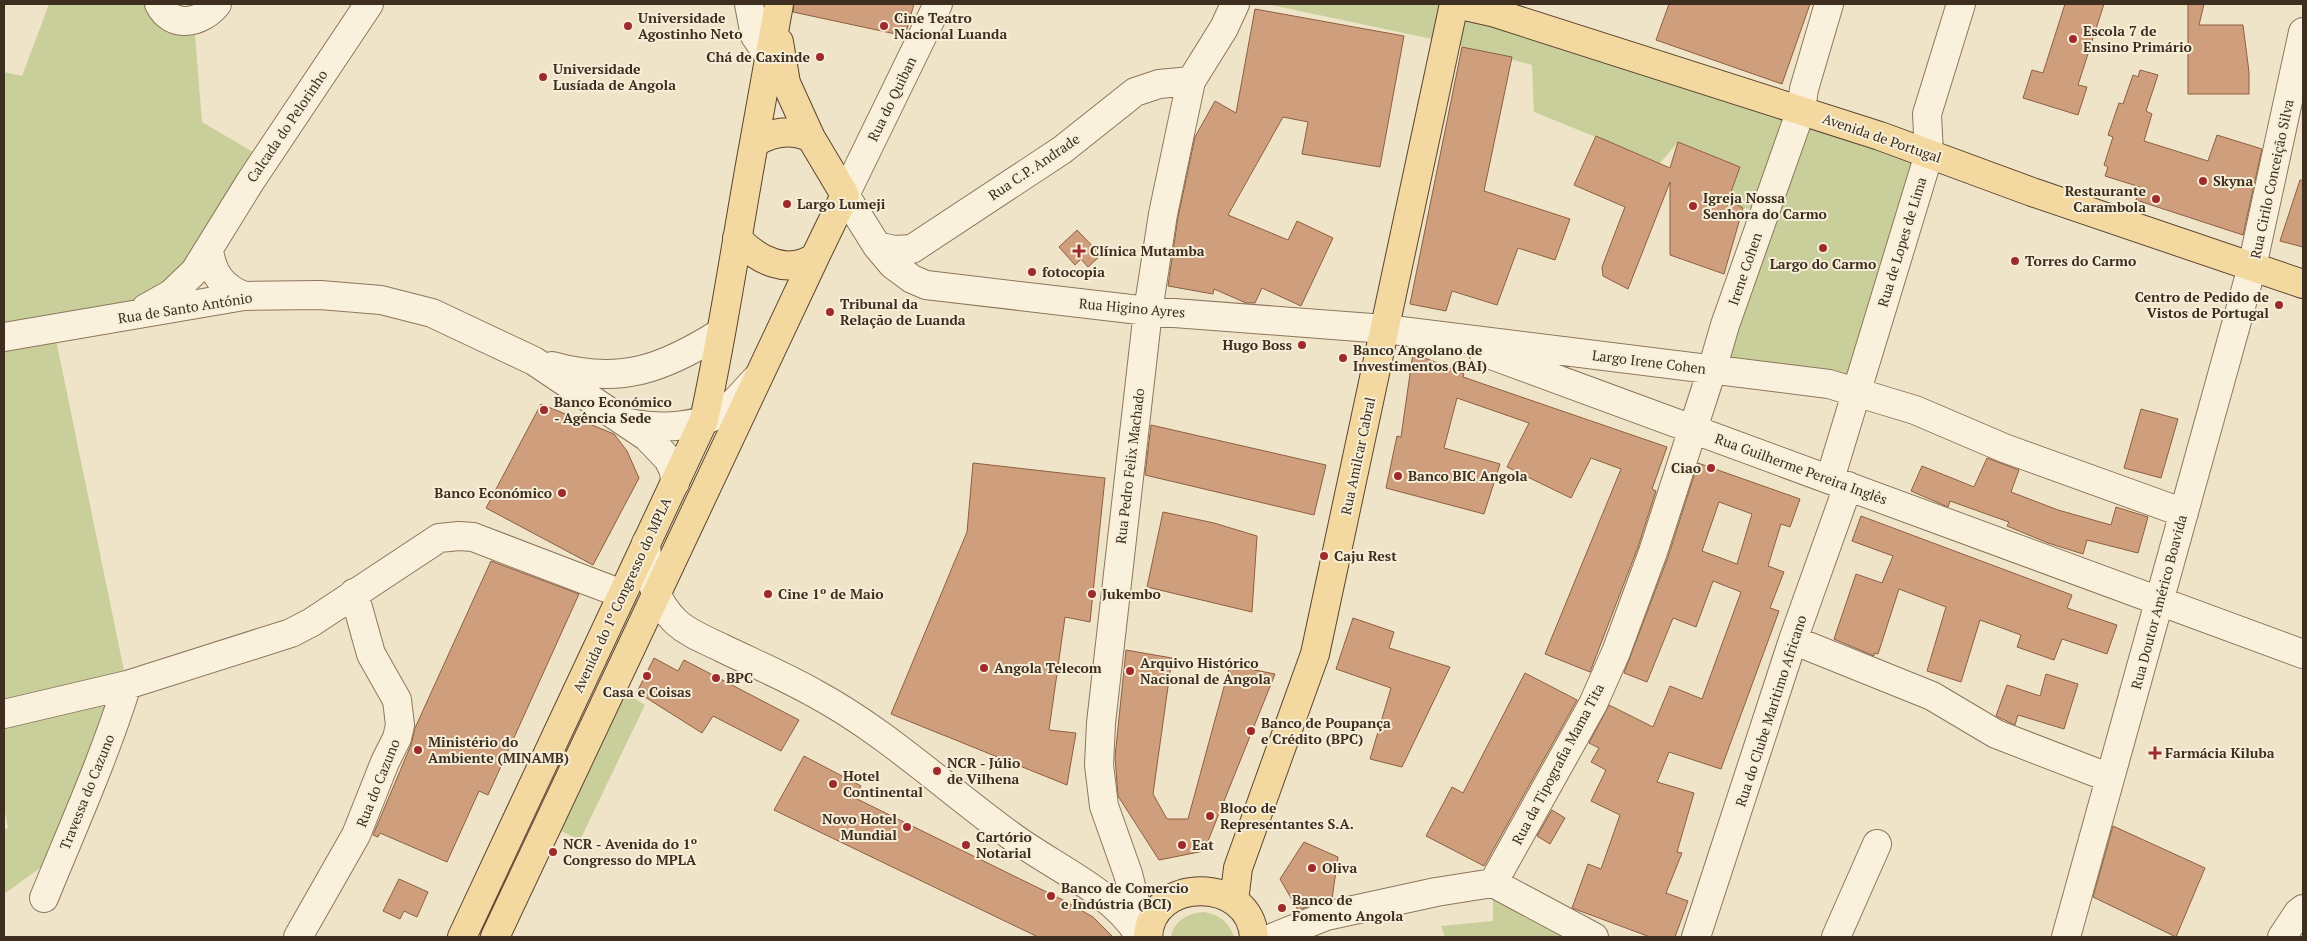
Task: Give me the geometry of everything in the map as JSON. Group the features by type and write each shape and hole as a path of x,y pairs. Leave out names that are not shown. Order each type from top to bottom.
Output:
{"main road":[{"name":"Avenida de Portugal","path":"1455,4 1492,12 1801,110 2032,192 2303,284"},
{"name":"Rua Amilcar Cabral","path":"1244,917 1238,868 1315,654 1455,4"},
{"path":"778,9 737,238 752,254 780,265 795,265 815,257"},
{"path":"495,937 815,257 850,203 811,138 786,83 778,9"},
{"path":"754,143 765,136 784,132 811,138"},
{"name":"Avenida do 1º Congresso do MPLA","path":"462,937 704,420 737,238"},
{"path":"1148,937 1155,915 1168,902 1184,893 1202,890 1219,893 1244,917"}],"street":[{"path":"158,4 169,16 179,20 190,21 201,18 217,4"},
{"name":"Calcada do Pelorinho","path":"126,318 171,294 195,271 210,251 250,182 368,4"},
{"path":"749,4 755,36 769,56"},
{"name":"Rua do Quiban","path":"850,203 938,4"},
{"name":"Rua Pedro Felix Machado","path":"1142,937 1128,874 1104,806 1099,765 1101,723 1148,311 1162,214 1191,82 1224,28 1235,4"},
{"name":"Irene Cohen","path":"1693,430 1728,316 1801,110 1804,89 1829,4"},
{"name":"Rua de Lopes de Lima","path":"1839,482 1856,393 1929,154 1927,114 1961,4"},
{"name":"Rua Cirilo Conceição Silva","path":"2252,267 2303,32"},
{"name":"Rua C.P. Andrade","path":"877,246 894,250 912,248 1062,150 1135,92 1159,84 1191,82"},
{"name":"Rua Higino Ayres","path":"850,203 877,246 893,265 912,279 926,285 1148,311 1385,329 1442,337"},
{"path":"210,251 213,268 221,282 230,290 244,296"},
{"name":"Rua Doutor Américo Boavida","path":"2066,937 2252,267"},
{"name":"Rua de Santo António","path":"4,337 126,318 244,296 320,295 381,300 407,305 432,313 534,361 628,423 647,437 668,459 674,471 675,483"},
{"name":"Rua de Santo António","path":"534,361 588,374 606,376 626,374 668,362 720,333"},
{"name":"Largo Irene Cohen","path":"1442,337 1829,384 1915,410 2004,448 2184,512"},
{"name":"Rua Guilherme Pereira Inglês","path":"1442,337 2303,654"},
{"name":"Rua de Santo António","path":"628,423 663,426 704,420 729,407 757,379"},
{"name":"Rua da Tipografia Mama Tita","path":"1493,883 1593,704 1616,652 1653,552 1693,430"},
{"name":"Rua do Clube Maritimo Africano","path":"1696,937 1793,640 1839,482"},
{"path":"4,714 126,685 291,633 312,622 439,538 473,537 622,594"},
{"path":"646,543 650,579 656,593 668,613 688,632 812,692 855,718 928,771 966,803 1024,846 1101,895 1126,918 1142,937"},
{"name":"Rua do Cazuno","path":"298,937 356,835 385,762 397,738 400,725 397,700 371,654 354,593"},
{"path":"634,640 660,630 688,632"},
{"path":"1793,640 1932,696 1996,734 2110,778"},
{"name":"Travessa do Cazuno","path":"44,898 113,729 126,685"},
{"path":"1836,937 1877,844"},
{"path":"1244,917 1284,933 1326,916 1436,892 1493,883 1594,937"},
{"path":"2282,937 2298,912 2303,909"}],"green space":[{"path":"49,4 159,4 190,21 195,35 202,122 265,159 171,294 54,330 127,685 44,898 40,868 4,894 4,830 8,828 4,807 4,72 22,76"},
{"path":"1266,4 1456,4 1929,154 1856,393 1712,370 1765,211 1743,208 1728,200 1739,167 1678,142 1660,163 1534,112 1532,65 1446,42"},
{"path":"613,686 645,705 580,840 548,825"},
{"path":"1493,883 1594,937 1445,937 1441,926 1493,921"},
{"path":"1204,912 1215,915 1227,923 1234,937 1171,937 1175,926 1183,918"}],"building":[{"name":"Cine Teatro Nacional Luanda","path":"794,4 914,4 905,36 793,12"},
{"path":"1669,4 1810,4 1782,84 1656,40"},
{"name":"Escola 7 de Ensino Primário","path":"2065,4 2104,4 2078,85 2087,87 2078,115 2023,98 2032,70 2043,73"},
{"path":"2188,4 2204,4 2199,25 2243,25 2249,72 2249,94 2188,94"},
{"path":"1255,9 1404,36 1380,167 1302,154 1308,122 1283,117 1228,215 1288,240 1297,221 1333,238 1301,306 1262,288 1255,303 1246,303 1214,289 1213,294 1168,286 1178,217 1195,137 1215,101 1236,113"},
{"path":"1462,47 1512,57 1484,191 1570,219 1555,260 1518,248 1497,305 1452,291 1446,311 1410,304"},
{"name":"Skyna","path":"2140,70 2158,75 2146,111 2152,114 2144,141 2208,161 2217,135 2262,149 2243,235 2136,200 2140,187 2105,176 2108,167 2104,165 2113,137 2108,135 2119,103 2123,104 2133,75 2138,77"},
{"path":"1596,136 1670,168 1678,142 1740,167 1728,200 1743,208 1724,274 1670,255 1670,182 1628,289 1603,276 1602,267 1625,207 1574,185"},
{"path":"2300,180 2303,180 2303,247 2280,241"},
{"name":"Clínica Mutamba","path":"1077,230 1101,255 1088,267 1081,259 1075,265 1059,247"},
{"path":"1413,353 1464,374 1463,377 1667,447 1652,489 1656,491 1638,547 1590,672 1545,654 1621,469 1591,458 1571,498 1507,467 1529,423 1457,398 1444,448 1500,464 1484,514 1386,488 1397,436 1401,437"},
{"name":"Banco Económico","path":"541,404 614,434 627,451 639,478 593,565 486,508"},
{"path":"2141,409 2178,419 2161,478 2124,468"},
{"path":"1151,425 1326,465 1314,515 1145,475"},
{"path":"1987,458 2019,470 2011,492 2058,510 2111,525 2116,507 2148,517 2138,553 2087,540 2083,554 2048,543 2007,526 2009,522 1950,501 1948,507 1911,491 1922,466 1974,487"},
{"name":"Angola Telecom","path":"973,463 1105,478 1090,622 1065,617 1049,730 1076,733 1067,785 891,714 967,532"},
{"path":"1698,463 1800,499 1790,527 1781,524 1768,566 1784,572 1770,608 1779,611 1721,769 1669,752 1657,782 1694,793 1677,852 1682,853 1666,893 1688,901 1675,937 1650,937 1572,908 1588,864 1601,869 1620,815 1591,801 1606,770 1591,762 1599,748 1589,743 1609,705 1653,727 1670,686 1702,699 1741,592 1713,581 1696,627 1673,618 1647,682 1624,673 1668,557","holes":["1719,502 1752,514 1737,564 1702,551"]},
{"path":"1163,512 1214,523 1257,536 1252,612 1147,587"},
{"path":"1861,516 2072,595 2067,608 2117,625 2107,654 2062,639 2054,660 2017,647 2021,635 1980,620 1961,682 1927,671 1946,607 1899,589 1878,654 1874,653 1874,656 1834,639 1856,574 1882,583 1893,556 1852,541"},
{"path":"491,561 579,594 488,795 479,791 447,862 380,833 378,837 373,835 411,745 415,728"},
{"path":"1353,618 1394,632 1389,648 1450,667 1402,767 1370,759 1391,688 1336,669"},
{"path":"1126,650 1172,658 1153,794 1167,819 1188,819 1230,665 1275,674 1204,851 1159,860 1118,796 1115,757"},
{"path":"654,658 678,671 684,660 799,720 781,751 713,716 702,733 637,692"},
{"path":"1525,673 1577,700 1484,866 1426,836 1452,787 1463,793"},
{"path":"2046,674 2078,684 2064,729 2018,715 2015,725 1996,716 2007,685 2040,696"},
{"path":"804,756 861,786 855,798 1063,900 1093,917 1113,937 1038,937 774,810"},
{"path":"1552,810 1565,818 1550,844 1537,836"},
{"path":"2113,826 2205,868 2176,937 2093,897"},
{"name":"Oliva","path":"1304,842 1338,857 1332,899 1298,910 1280,879"},
{"path":"399,879 428,892 417,917 404,911 400,919 383,911"}],"place":[{"name":"Universidade Agostinho Neto","path":"628,26"},
{"name":"Cine Teatro Nacional Luanda","path":"884,26"},
{"name":"Escola 7 de Ensino Primário","path":"2073,39"},
{"name":"Chá de Caxinde","path":"820,57"},
{"name":"Universidade Lusíada de Angola","path":"543,77"},
{"name":"Skyna","path":"2203,181"},
{"name":"Restaurante Carambola","path":"2156,199"},
{"name":"Largo Lumeji","path":"787,204"},
{"name":"Igreja Nossa Senhora do Carmo","path":"1693,206"},
{"name":"Largo do Carmo","path":"1823,248"},
{"name":"Clínica Mutamba","path":"1079,251"},
{"name":"Torres do Carmo","path":"2015,261"},
{"name":"fotocopia","path":"1032,272"},
{"name":"Centro de Pedido de Vistos de Portugal","path":"2279,305"},
{"name":"Tribunal da Relação de Luanda","path":"830,312"},
{"name":"Hugo Boss","path":"1302,345"},
{"name":"Banco Angolano de Investimentos (BAI)","path":"1343,358"},
{"name":"Banco Económico - Agência Sede","path":"544,410"},
{"name":"Ciao","path":"1711,468"},
{"name":"Banco BIC Angola","path":"1398,476"},
{"name":"Banco Económico","path":"562,493"},
{"name":"Caju Rest","path":"1324,556"},
{"name":"Cine 1º de Maio","path":"768,594"},
{"name":"Jukembo","path":"1092,594"},
{"name":"Angola Telecom","path":"984,668"},
{"name":"Arquivo Histórico Nacional de Angola","path":"1130,671"},
{"name":"Casa e Coisas","path":"647,676"},
{"name":"BPC","path":"716,678"},
{"name":"Banco de Poupança e Crédito (BPC)","path":"1251,731"},
{"name":"Ministério do Ambiente (MINAMB)","path":"418,750"},
{"name":"Farmácia Kiluba","path":"2155,753"},
{"name":"NCR - Júlio de Vilhena","path":"937,771"},
{"name":"Hotel Continental","path":"833,784"},
{"name":"Bloco de Representantes S.A.","path":"1210,816"},
{"name":"Novo Hotel Mundial","path":"907,827"},
{"name":"Cartório Notarial","path":"966,845"},
{"name":"Eat","path":"1182,845"},
{"name":"NCR - Avenida do 1º Congresso do MPLA","path":"553,852"},
{"name":"Oliva","path":"1312,868"},
{"name":"Banco de Comercio e Indústria (BCI)","path":"1051,896"},
{"name":"Banco de Fomento Angola","path":"1282,908"}]}
